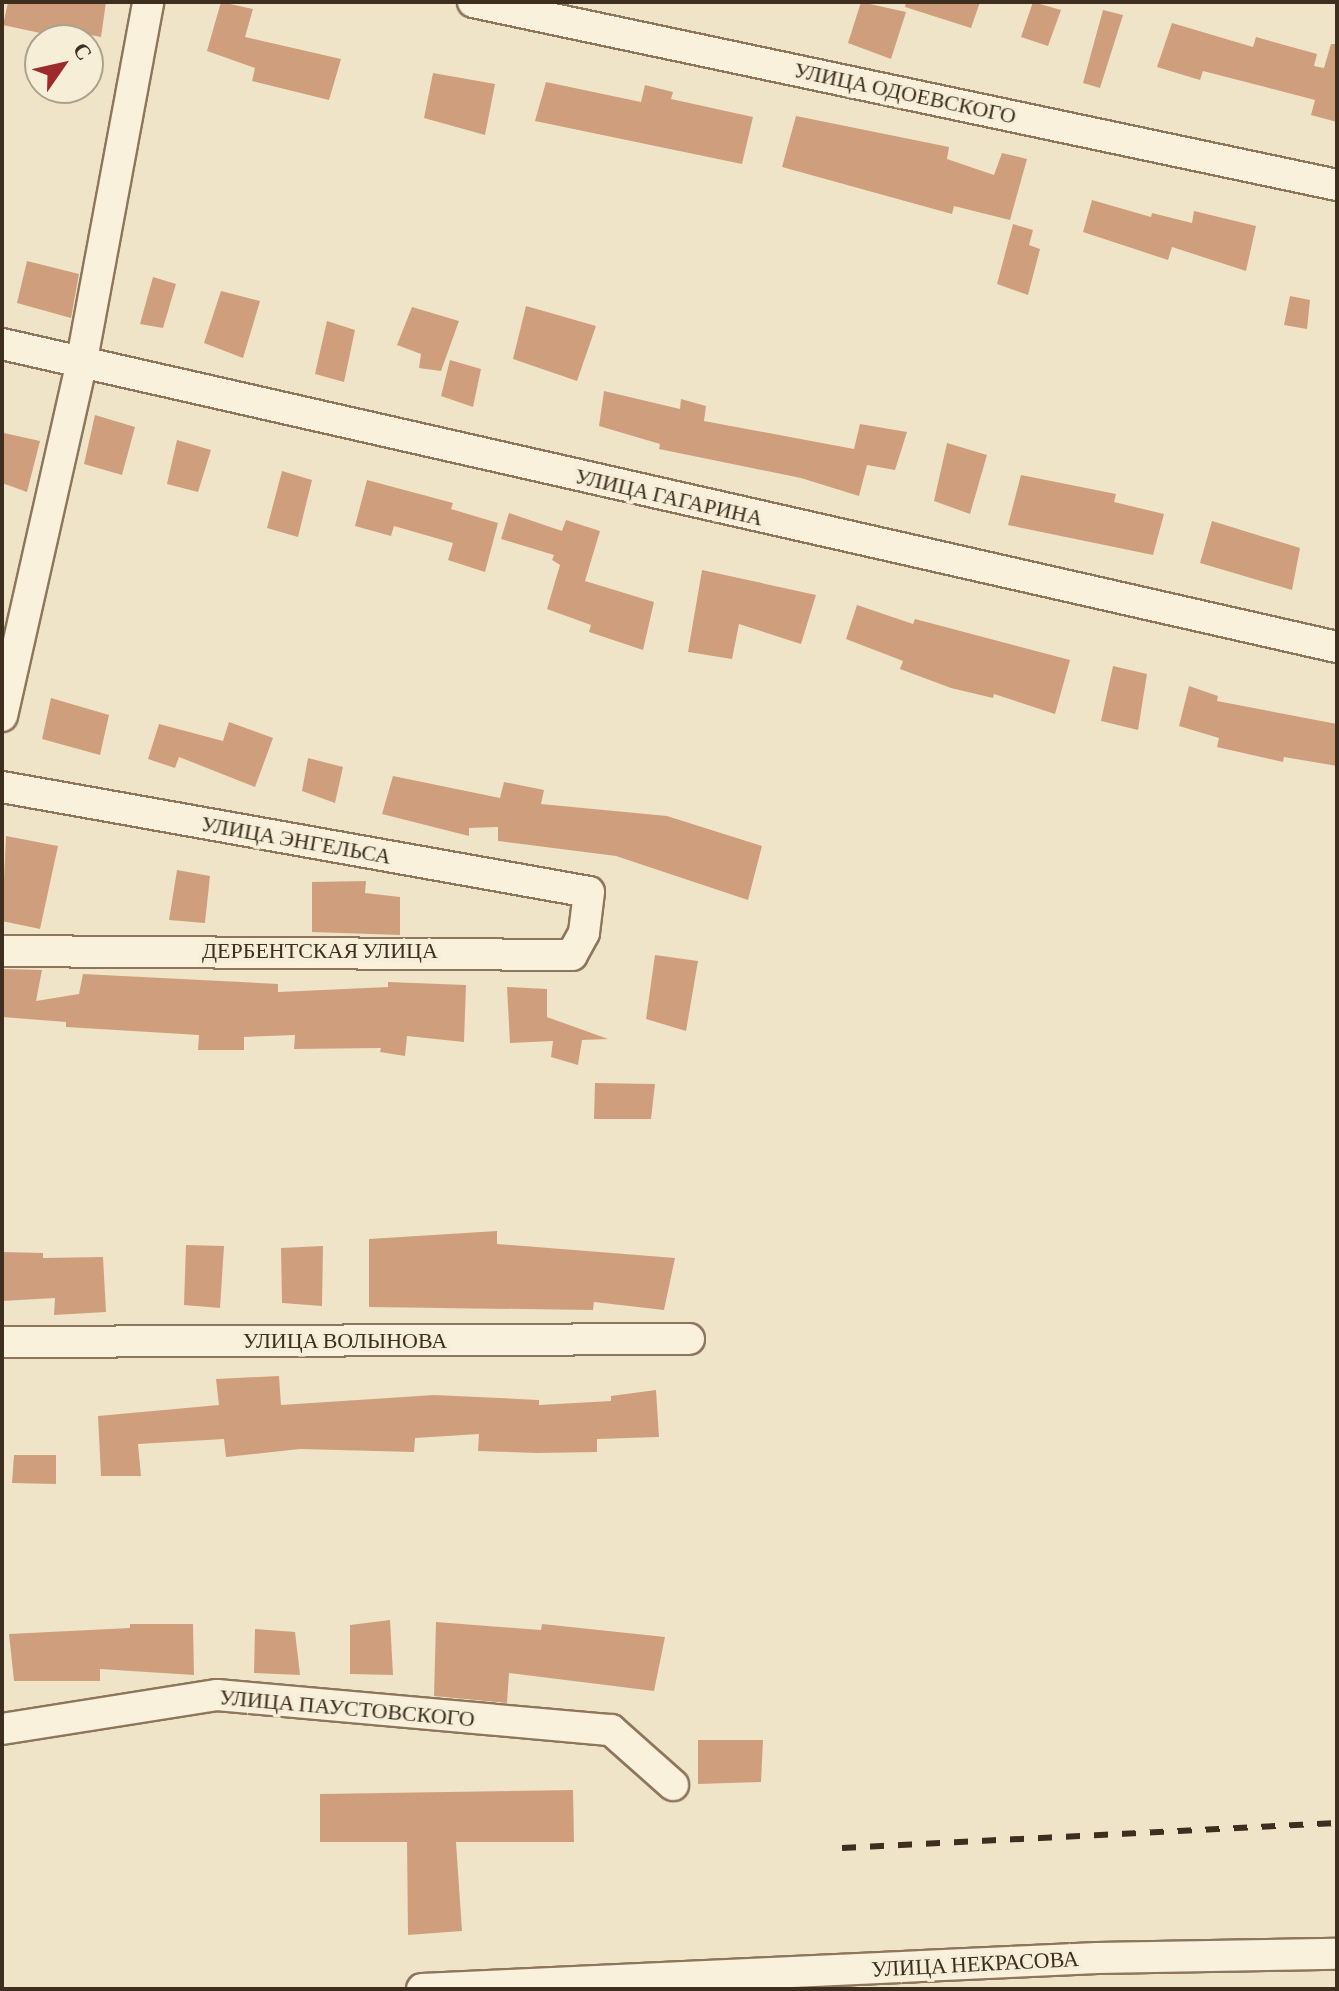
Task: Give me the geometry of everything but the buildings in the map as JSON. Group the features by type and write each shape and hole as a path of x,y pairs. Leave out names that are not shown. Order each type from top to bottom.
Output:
{"street":[{"path":"2,716 81,365 148,2"},
{"name":"УЛИЦА ОДОЕВСКОГО","path":"473,2 1337,185"},
{"name":"УЛИЦА ГАГАРИНА","path":"2,344 81,365 1337,647"},
{"name":"УЛИЦА ЭНГЕЛЬСА","path":"2,787 589,892"},
{"name":"ДЕРБЕНТСКАЯ УЛИЦА","path":"2,951 572,955 584,933 589,892"},
{"name":"УЛИЦА ВОЛЫНОВА","path":"2,1342 689,1339"},
{"name":"УЛИЦА ПАУСТОВСКОГО","path":"2,1729 217,1695 611,1730 673,1785"},
{"name":"УЛИЦА НЕКРАСОВА","path":"422,1989 685,1983 1097,1958 1337,1954"}],"railway":[{"path":"842,1848 1337,1823"}]}
